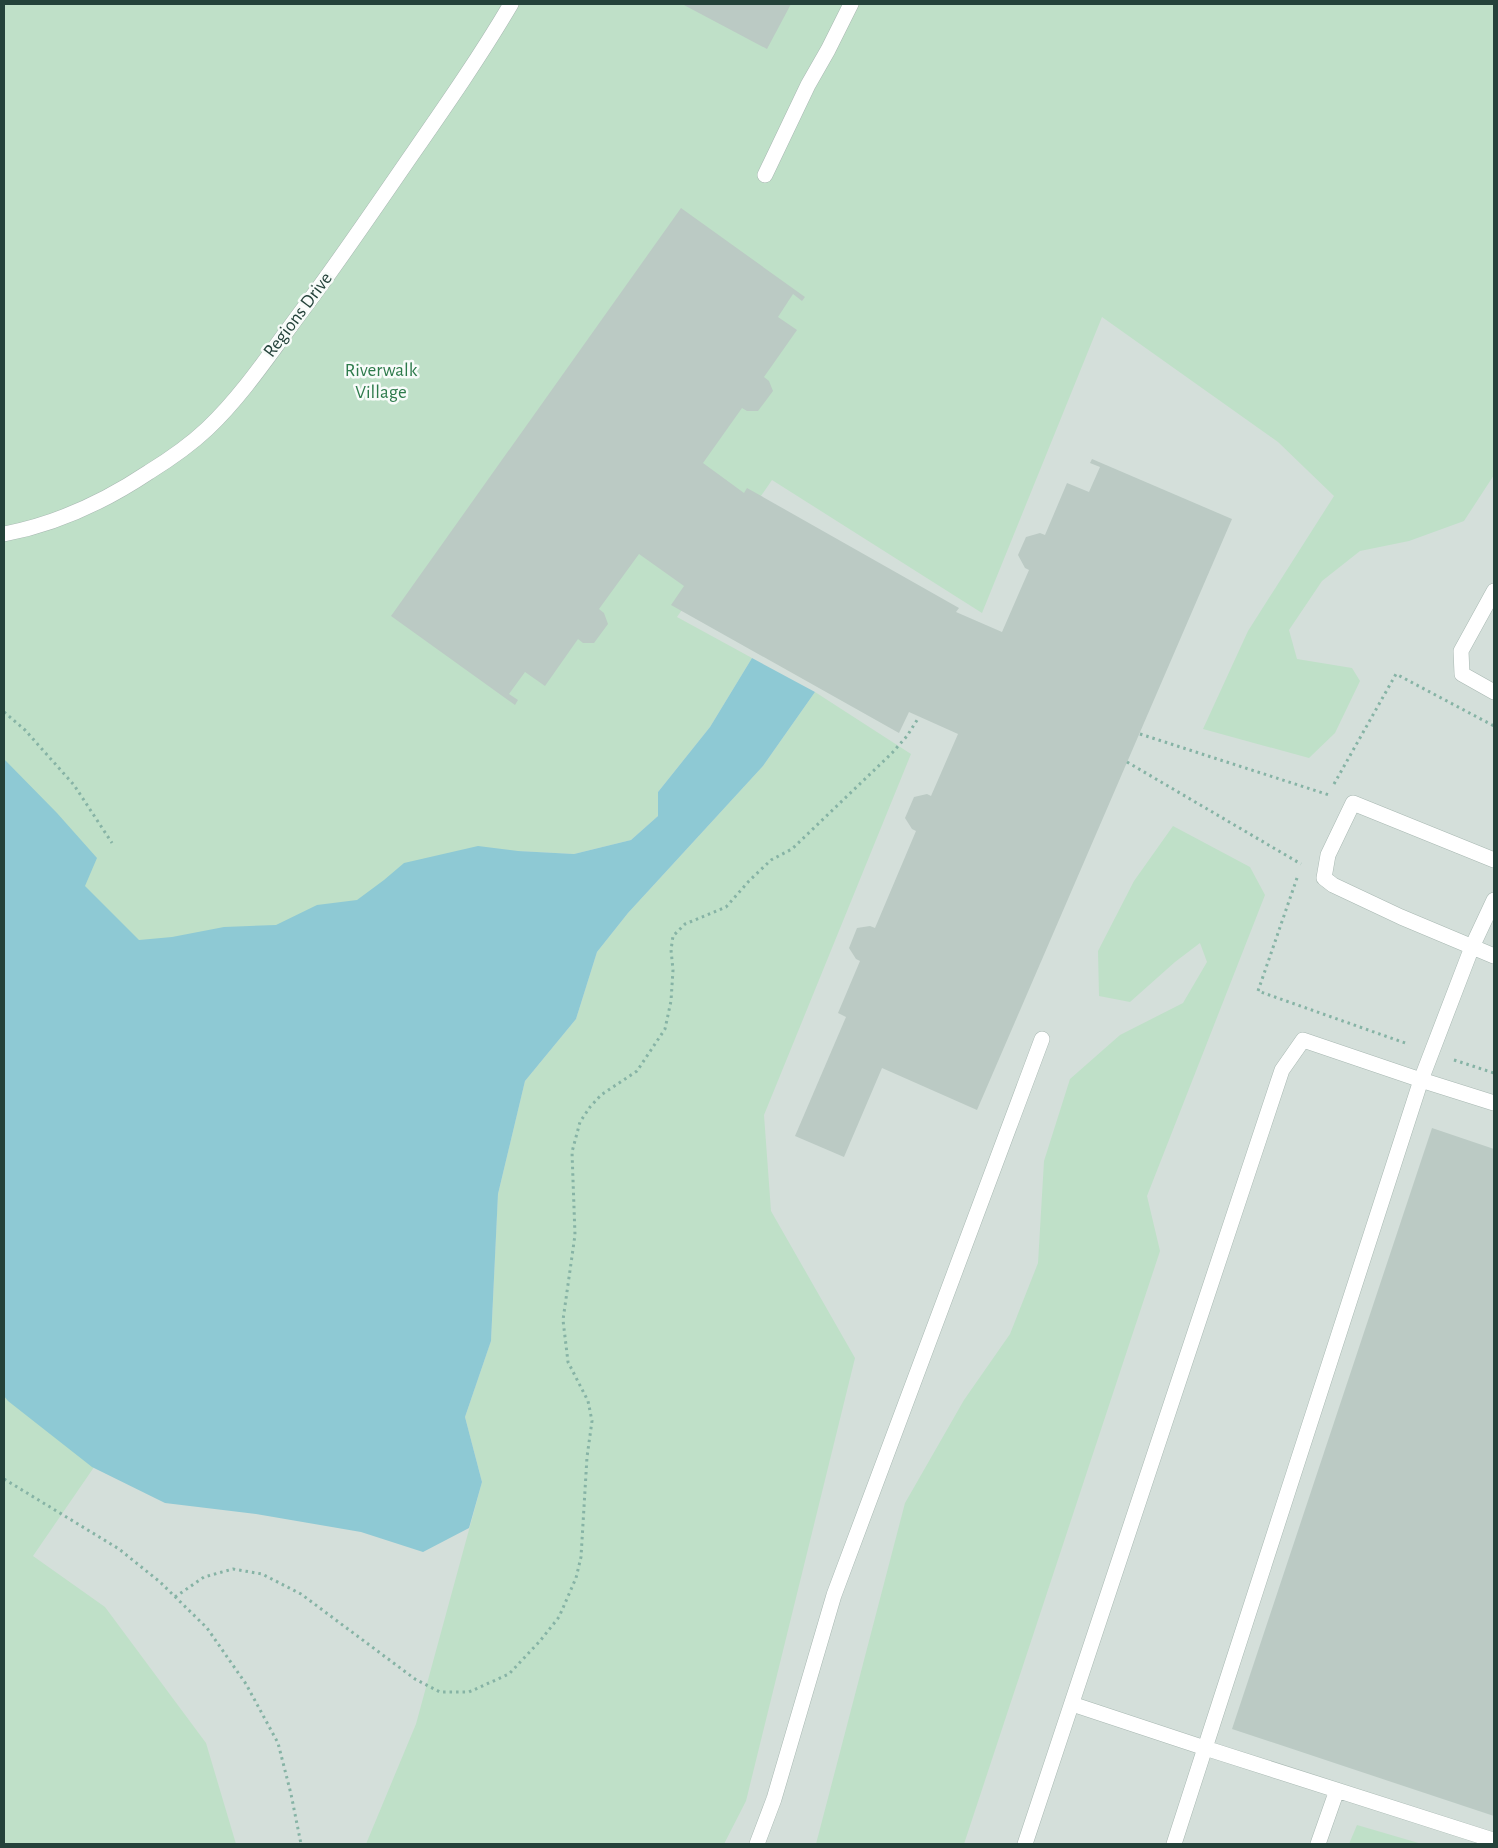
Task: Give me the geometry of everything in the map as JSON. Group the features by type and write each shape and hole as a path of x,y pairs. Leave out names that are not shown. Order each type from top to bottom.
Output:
{"lane":[{"name":"Regions Drive","path":"4,534 56,521 121,491 180,452 225,411 339,260 485,48 511,4"},
{"path":"765,174 808,85 851,4"},
{"path":"1494,591 1461,651 1462,674 1494,692"},
{"path":"1494,860 1353,803 1328,855 1324,878 1333,885 1401,917 1494,956"},
{"path":"1174,1844 1421,1080 1472,947 1494,900"},
{"path":"757,1844 774,1799 834,1595 1042,1039"},
{"path":"1026,1844 1282,1070 1303,1040 1494,1104"},
{"path":"1072,1704 1493,1840"},
{"path":"1318,1844 1337,1790"}],"path":[{"path":"4,712 25,730 74,785 112,843"},
{"path":"175,1597 204,1577 233,1569 262,1574 302,1594 415,1679 440,1692 469,1692 509,1674 540,1641 559,1617 576,1578 584,1522 587,1458 592,1421 588,1401 568,1362 563,1320 575,1235 572,1152 580,1122 590,1106 601,1095 637,1072 665,1029 671,1001 673,970 671,950 673,936 685,924 726,907 771,860 792,849 892,753 907,736 919,717"},
{"path":"1140,734 1353,803"},
{"path":"1127,762 1324,878"},
{"path":"4,1479 119,1549 160,1582 207,1628 246,1684 278,1743 301,1844"}],"shaded area":[{"path":"4,4 1494,4 1494,1844 4,1844"}],"green space":[{"name":"Riverwalk Village","path":"4,4 1494,4 1494,475 1464,521 1409,541 1360,551 1322,581 1289,630 1297,659 1352,668 1360,681 1335,733 1309,758 1203,729 1248,631 1334,496 1278,442 1102,317 982,613 772,480 677,617 752,658 710,727 658,792 658,816 631,840 574,854 517,851 33,1556 105,1607 206,1743 236,1844 4,1844"},
{"path":"815,692 911,754 764,1115 771,1211 855,1358 746,1801 724,1844 366,1844 416,1724 482,1482 465,1417 491,1341 498,1194 525,1081 576,1019 597,952 628,913 763,766"},
{"path":"1173,826 1250,867 1265,895 1147,1196 1160,1251 964,1844 816,1844 905,1503 964,1400 1010,1334 1038,1263 1044,1161 1070,1079 1120,1035 1183,1003 1207,962 1200,943 1175,962 1130,1002 1099,996 1098,951 1134,881"},
{"path":"1357,1825 1422,1844 1349,1844"}],"water":[{"path":"752,658 815,692 763,766 628,913 597,952 576,1019 525,1081 498,1194 491,1341 465,1417 482,1482 469,1528 423,1552 361,1532 256,1514 165,1503 92,1467 8,1401 4,1396 4,759 57,813 97,858 85,886 139,940 172,937 224,927 276,925 317,905 357,900 404,863 478,846 518,851 574,854 631,840 658,816 658,792 710,727"}],"building":[{"path":"682,4 791,4 767,49"},
{"path":"681,208 805,297 802,301 793,294 778,317 797,330 764,377 769,381 773,391 758,411 747,411 742,408 703,463 744,493 747,488 959,608 956,612 1002,632 1029,570 1025,568 1018,555 1026,537 1040,533 1045,535 1067,483 1089,492 1100,467 1090,463 1092,459 1232,519 977,1110 882,1068 844,1157 795,1136 846,1017 838,1013 860,961 856,959 849,948 857,928 870,926 875,928 916,831 912,829 905,818 914,797 927,794 931,796 958,734 909,712 899,733 671,605 684,586 639,554 599,609 604,613 608,624 594,643 583,643 578,639 545,686 525,672 509,694 518,700 515,705 391,616"},
{"path":"1432,1128 1494,1149 1494,1816 1232,1729"}]}
